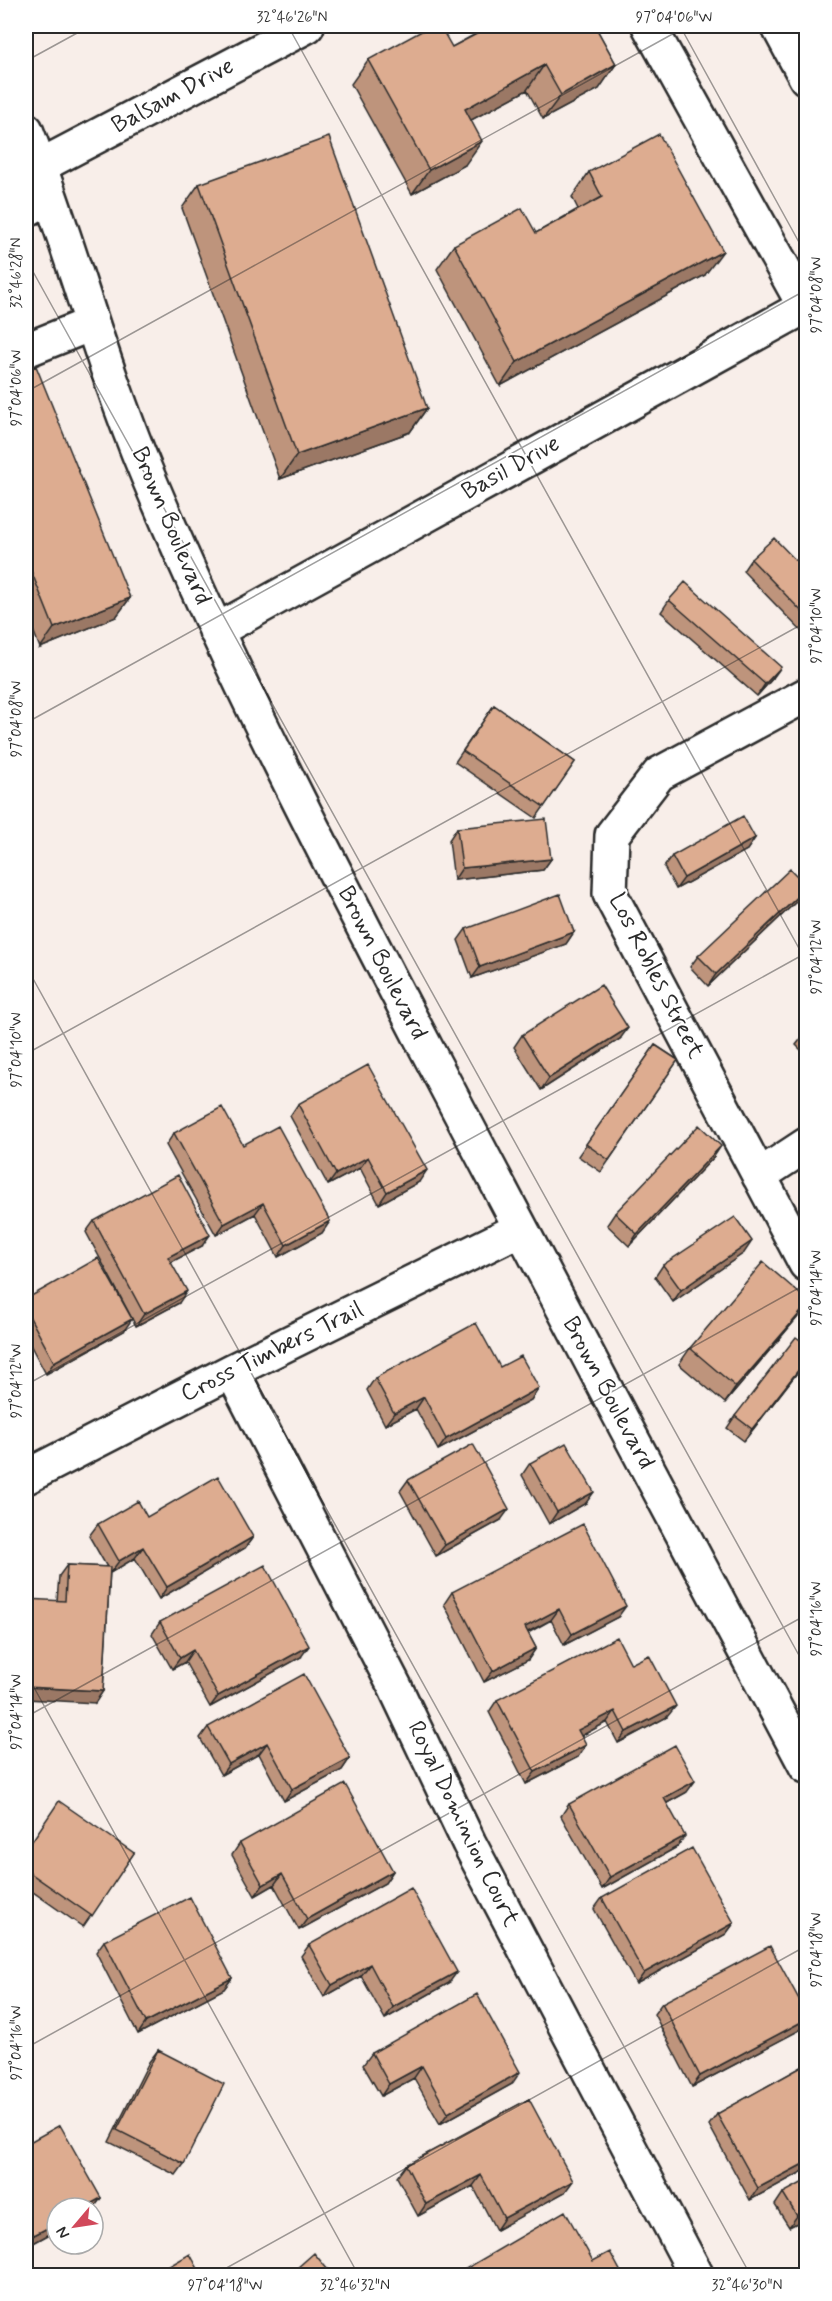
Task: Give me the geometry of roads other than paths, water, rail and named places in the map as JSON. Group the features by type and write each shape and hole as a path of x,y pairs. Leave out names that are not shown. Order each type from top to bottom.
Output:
{"street":[{"name":"Balsam Drive","path":"38,191 307,26"},
{"path":"650,26 806,306"},
{"path":"778,26 807,78"},
{"name":"Brown Boulevard","path":"26,130 38,191 91,324 145,471 216,631 337,876 520,1229 807,1766"},
{"name":"Basil Drive","path":"216,631 806,306"},
{"path":"26,350 91,324"},
{"name":"Los Robles Street","path":"807,695 659,774 612,835 610,894 807,1264"},
{"path":"759,1176 807,1145"},
{"name":"Cross Timbers Trail","path":"26,1477 232,1371 520,1229"},
{"name":"Royal Dominion Court","path":"232,1371 395,1687 469,1843 697,2276"}]}
